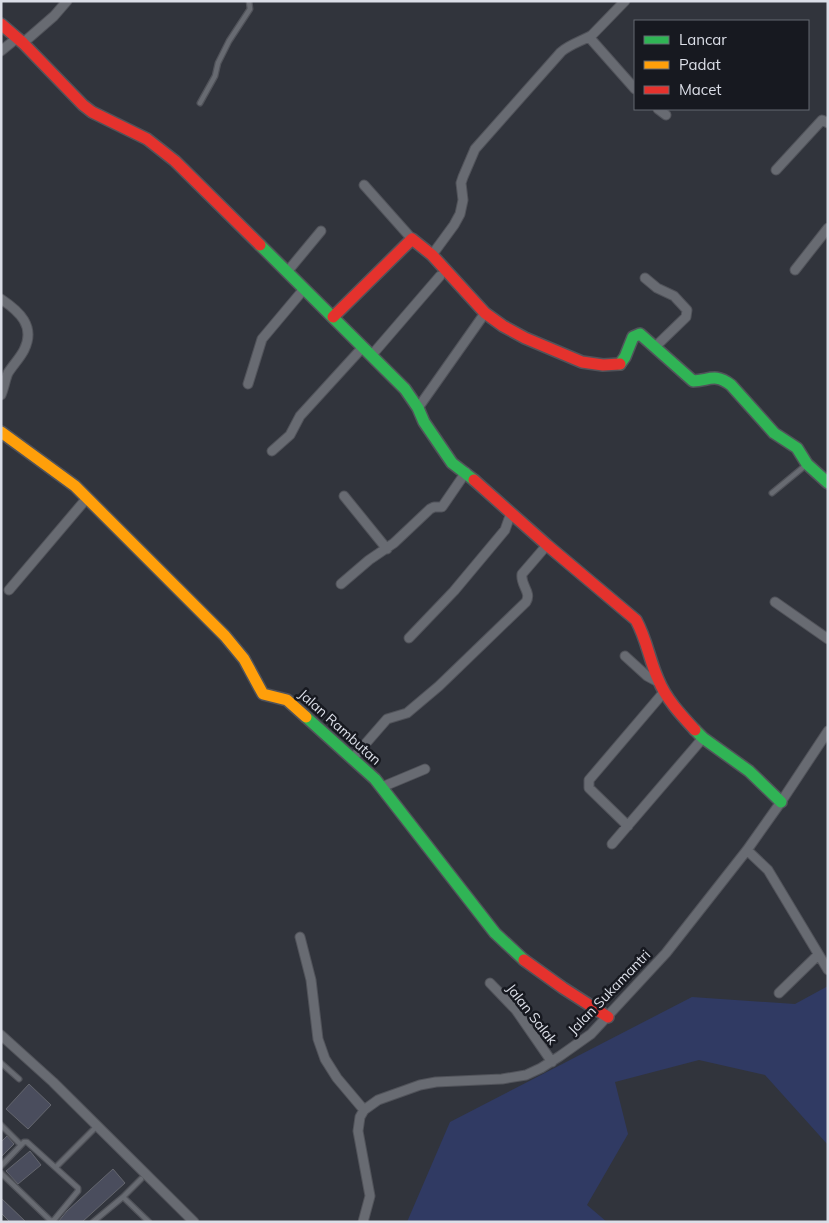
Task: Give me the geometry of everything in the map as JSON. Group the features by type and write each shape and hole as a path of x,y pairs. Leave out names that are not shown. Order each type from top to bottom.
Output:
{"street":[{"path":"1,51 54,16 67,1"},
{"path":"432,255 460,214 463,200 463,176 475,149 561,52 570,45 589,37 625,1"},
{"path":"1,24 20,40 83,105 92,112 147,139 175,160 334,317 405,389 448,459 466,472 546,546 636,620 644,634 650,658 662,687 679,713 703,738 749,770 781,802"},
{"path":"589,37 634,88"},
{"path":"659,110 666,115"},
{"path":"776,170 822,120 828,123"},
{"path":"364,184 412,239 432,255 485,313 503,326 525,338 590,364 616,365 621,363 633,337 637,334 646,336 693,380 713,377 727,382 774,433 797,448 807,464 828,483"},
{"path":"795,270 828,228"},
{"path":"287,272 321,231"},
{"path":"334,317 412,239"},
{"path":"272,451 290,435 300,416 367,352 440,276"},
{"path":"645,278 657,288 674,296 687,310 686,317 656,346"},
{"path":"248,384 262,339 304,289"},
{"path":"1,299 22,315 27,328 23,352 9,371 1,395"},
{"path":"418,408 485,313"},
{"name":"Jalan Rambutan","path":"1,432 64,477 87,498 236,648 263,694 287,700 382,786 495,933 509,948 547,978 608,1016"},
{"path":"341,584 369,560 387,549 430,509 442,507 466,472"},
{"path":"344,496 387,549"},
{"path":"9,590 87,498"},
{"path":"409,638 454,591 505,530 511,513"},
{"path":"353,758 387,719 407,713 439,686 526,602 528,594 521,580 522,574 546,546"},
{"path":"775,602 828,639"},
{"path":"625,656 662,687"},
{"path":"628,826 589,788 588,782 662,687"},
{"name":"Jalan Sukamantri","path":"364,1110 378,1100 420,1085 436,1082 514,1078 541,1068 577,1045 608,1016 666,953 747,850 828,731"},
{"path":"612,844 703,738"},
{"path":"382,786 425,769"},
{"path":"747,850 768,870 828,970"},
{"path":"300,937 311,980 318,1039 325,1060 337,1078 364,1110 360,1117 358,1131 370,1196 363,1222"},
{"path":"779,993 818,955"},
{"name":"Jalan Salak","path":"490,983 516,1010 552,1062"},
{"path":"1,1036 98,1126 194,1222"}],"lane":[{"path":"200,103 215,76 218,63 250,8 249,1"},
{"path":"772,494 807,464"},
{"path":"1,1063 19,1079"},
{"path":"1,1125 21,1145"},
{"path":"56,1167 98,1126"},
{"path":"1,1166 24,1142 30,1143 78,1188 78,1191 52,1221 1,1173"},
{"path":"93,1222 141,1179"},
{"path":"123,1196 149,1222"}],"shaded area":[{"path":"828,986 828,1145 765,1075 699,1060 615,1082 628,1134 587,1205 607,1222 407,1222 450,1122 692,997 795,1004"}],"building":[{"path":"29,1084 51,1105 28,1129 6,1109"},
{"path":"7,1136 14,1144 1,1157 1,1142"},
{"path":"30,1151 41,1165 18,1184 6,1171"},
{"path":"113,1169 125,1183 82,1222 58,1222 67,1211"},
{"path":"1,1198 26,1222 10,1222 1,1213"}],"traffic: fast":[{"path":"260,245 405,389 418,408 424,422 452,463 474,480"},
{"path":"620,364 633,337 640,334 693,381 712,378 725,381 731,385 774,433 797,448 807,464 828,483"},
{"path":"306,717 375,779 495,933 524,960"},
{"path":"695,730 703,738 749,771 781,802"}],"traffic: slow":[{"path":"1,432 75,486 225,636 244,659 263,694 287,700 306,717"}],"traffic: jam":[{"path":"1,24 23,43 83,105 92,112 147,139 175,161 260,245"},
{"path":"333,317 412,239 432,255 485,313 503,326 525,338 582,362 603,365 620,364"},
{"path":"474,480 636,620 661,686 674,706 695,730"},
{"path":"524,960 608,1017"}]}
